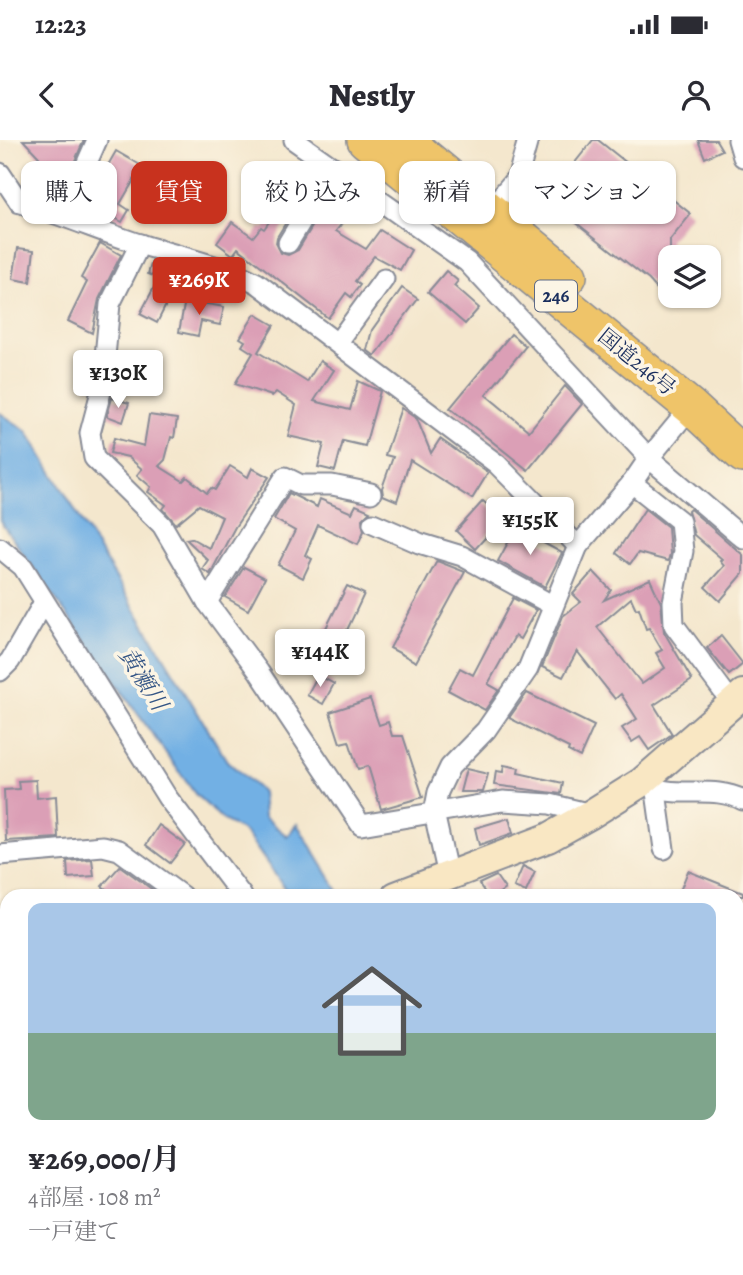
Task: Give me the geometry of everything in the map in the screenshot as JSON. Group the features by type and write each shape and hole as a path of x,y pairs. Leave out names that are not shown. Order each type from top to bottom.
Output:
{"highway":[{"name":"国道246号","path":"365,140 691,407 743,455"},
{"name":"国道246号","path":"405,140 431,161"},
{"name":"国道246号","path":"495,213 743,425"}],"street":[{"path":"88,161 97,140"},
{"path":"294,140 325,161"},
{"path":"317,140 441,226 441,241"},
{"path":"495,203 518,176 528,140"},
{"path":"738,140 743,157"},
{"path":"0,173 21,203"},
{"path":"385,202 467,262 649,458 743,538"},
{"path":"88,224 140,244 239,274 257,283 497,464 578,546"},
{"path":"288,243 300,224"},
{"path":"140,244 110,304 102,388 90,433 94,458 162,525 207,602 259,672 361,825 503,801 550,804 591,814"},
{"path":"338,342 384,279"},
{"path":"448,876 434,814 438,792 450,767 486,730 528,669 578,546 632,483 691,407"},
{"path":"207,602 285,477 301,485 332,485 371,494"},
{"path":"414,889 548,838 649,787 737,699 674,625 673,602 683,551 680,521 632,483"},
{"path":"373,523 419,543 462,556 552,605"},
{"path":"0,548 23,567 43,604 167,797 237,889"},
{"path":"0,671 10,661 43,604"},
{"path":"649,787 718,793 743,800"},
{"path":"649,787 664,849"},
{"path":"0,855 111,848 119,850 172,889"}],"water":[{"name":"黄瀬川","path":"0,413 27,431 227,761 262,792 264,817 287,836 297,824 337,889 285,889 246,833 222,819 196,795 0,521"}],"building":[{"path":"23,140 84,140 75,161 37,161 39,157"},
{"path":"593,140 598,140 624,161 576,161"},
{"path":"698,140 716,140 722,150 705,158"},
{"path":"116,151 133,161 131,161 131,185 120,204 129,210 122,222 117,219 117,161 110,161"},
{"path":"676,202 691,214 670,240 670,245 658,245 658,290 649,280 578,224 676,224"},
{"path":"232,222 253,237 261,227 264,229 268,224 285,224 276,243 281,253 288,255 298,250 314,224 342,224 336,231 366,249 380,230 411,250 400,270 374,256 355,281 360,285 351,297 346,293 328,318 238,248 233,255 217,243"},
{"path":"100,243 121,255 99,299 92,333 68,321 87,282 81,278"},
{"path":"18,248 34,250 30,282 13,279"},
{"path":"152,261 178,268 170,297 157,323 140,314 159,278 148,274"},
{"path":"446,271 458,281 454,286 479,308 465,324 428,292"},
{"path":"218,280 235,287 232,299 215,296"},
{"path":"402,288 418,299 375,356 367,350 372,330"},
{"path":"185,300 224,307 220,325 201,321 198,336 179,332"},
{"path":"255,314 274,325 258,352 307,382 320,361 334,370 314,401 350,410 358,381 380,391 365,446 343,441 335,471 318,467 324,444 288,436 296,405 276,392 272,396 235,384 253,353 242,346 245,341 240,338"},
{"path":"511,334 526,346 486,395 529,431 565,386 582,404 528,470 450,408"},
{"path":"112,398 129,403 123,422 107,416"},
{"path":"401,408 417,419 431,453 440,439 488,473 472,499 410,460 397,501 383,495 382,488 393,457 385,455"},
{"path":"149,415 177,419 174,438 171,437 165,460 159,466 183,481 187,477 207,493 211,488 215,490 230,466 248,477 252,468 269,477 235,527 210,574 202,569 208,560 186,539 191,538 209,548 222,517 199,505 176,524 163,509 166,505 148,492 151,487 137,475 142,469 128,457 110,453 114,438 144,446"},
{"path":"289,493 317,507 320,499 352,513 356,505 370,511 362,519 364,531 358,544 318,525 305,555 312,559 303,578 278,565 295,531 274,519"},
{"path":"483,501 503,518 475,549 456,531"},
{"path":"645,509 668,527 670,554 668,561 638,553 630,564 616,553"},
{"path":"690,509 743,555 743,574 720,601 705,587 724,566 720,561 722,559 694,535 688,511"},
{"path":"516,528 562,553 545,587 498,561"},
{"path":"437,561 465,572 416,662 390,648"},
{"path":"244,567 265,578 248,610 225,597"},
{"path":"593,571 611,590 604,600 650,579 661,603 664,632 692,680 654,705 672,734 649,750 640,737 632,742 622,728 637,719 621,694 615,699 577,651 563,677 542,667 563,616 581,602 573,594","holes":["631,598 636,609 639,608 646,629 649,628 662,650 656,653 665,668 642,684 597,627"]},
{"path":"347,586 364,594 340,645 322,636"},
{"path":"513,598 536,610 520,639 515,636 488,684 499,690 485,710 448,690 460,668 473,675"},
{"path":"721,636 743,664 729,675 707,648"},
{"path":"318,675 334,684 323,704 307,695"},
{"path":"527,693 594,726 580,757 568,751 569,748 509,718"},
{"path":"370,699 379,725 388,722 392,736 403,736 423,797 381,809 368,766 358,769 349,741 340,743 330,712"},
{"path":"504,765 519,768 518,773 563,783 561,794 494,785 496,771 503,772"},
{"path":"466,769 488,774 483,792 460,792"},
{"path":"36,780 37,798 56,796 58,838 6,841 4,790 19,789 18,781"},
{"path":"509,818 513,833 479,845 475,828"},
{"path":"159,825 185,844 170,863 146,845"},
{"path":"92,859 94,876 68,878 67,861"},
{"path":"120,866 151,889 106,889 102,886"},
{"path":"523,866 535,872 527,889 514,887"},
{"path":"688,871 733,889 681,889"},
{"path":"496,876 505,889 482,889 479,884"}]}
